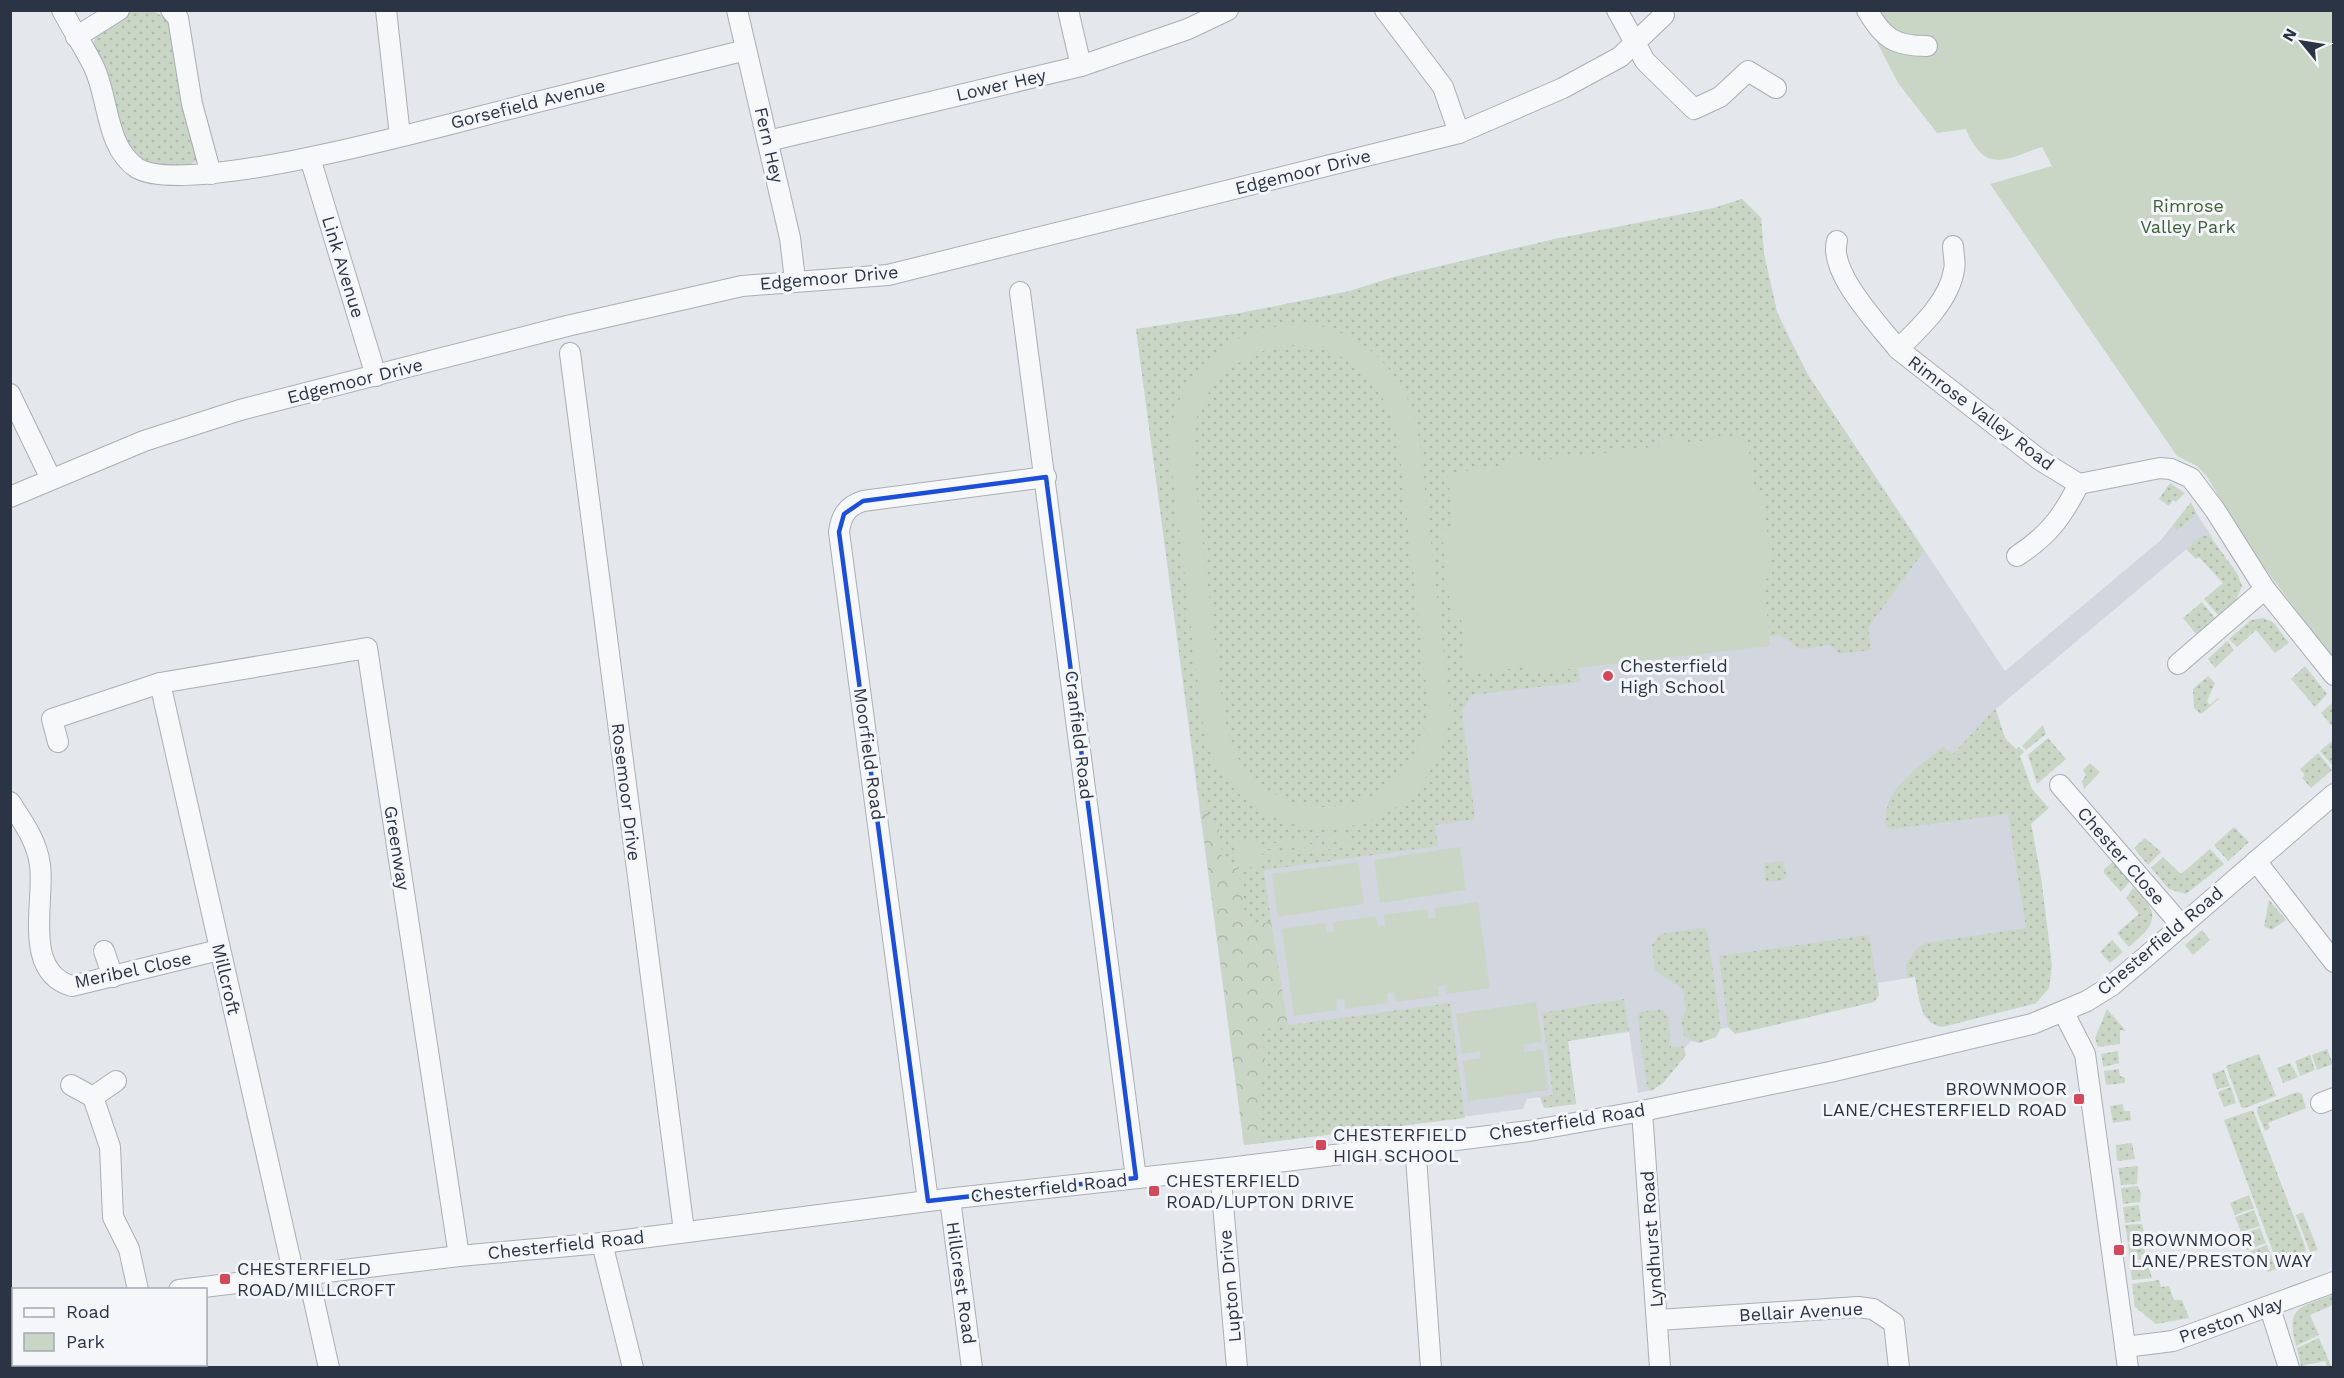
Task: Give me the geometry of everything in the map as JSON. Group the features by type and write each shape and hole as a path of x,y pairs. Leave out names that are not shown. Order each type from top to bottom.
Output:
{"street":[{"name":"Gorsefield Avenue","path":"62,10 94,67 114,134 129,162 142,171 158,176 211,174 310,158 746,50"},
{"path":"76,37 120,10"},
{"path":"171,10 178,18 192,104 211,174"},
{"path":"386,10 400,136"},
{"name":"Fern Hey","path":"737,10 790,238 795,280"},
{"path":"1068,10 1081,66"},
{"name":"Lower Hey","path":"768,141 1081,66 1188,29 1228,10"},
{"path":"1385,10 1443,87 1459,133"},
{"path":"1617,10 1645,60 1694,109 1720,97 1748,71 1776,88"},
{"path":"1867,10 1882,35 1898,44 1927,46"},
{"name":"Edgemoor Drive","path":"10,497 144,441 240,410 702,294 795,280 888,275 1459,133 1563,88 1620,57 1664,15"},
{"name":"Link Avenue","path":"310,158 376,376"},
{"path":"1837,241 1835,249 1839,269 1898,349"},
{"name":"Rimrose Valley Road","path":"1953,246 1954,269 1945,294 1922,326 1898,349 2040,460 2079,484"},
{"name":"Cranfield Road","path":"1020,292 1136,1178"},
{"name":"Rosemoor Drive","path":"570,353 684,1231"},
{"path":"10,394 51,479"},
{"path":"2017,556 2041,541 2063,515 2079,484 2160,468 2182,473 2191,478 2216,510 2265,589 2334,675"},
{"name":"Moorfield Road","path":"928,1201 841,544 840,521 849,507 863,501 1046,477"},
{"path":"2178,664 2265,589"},
{"name":"Greenway","path":"160,683 367,648 459,1256"},
{"path":"58,742 52,719 160,683"},
{"name":"Millcroft","path":"160,683 219,950 301,1275 329,1368"},
{"name":"Chester Close","path":"2060,785 2182,926"},
{"name":"Chesterfield Road","path":"195,1288 459,1256 602,1243 928,1201 1220,1169 1415,1143 1529,1131 1642,1112 1875,1062 2032,1024 2064,1013 2111,986 2334,794"},
{"name":"Meribel Close","path":"10,802 32,836 39,857 41,876 37,920 42,951 49,969 58,979 72,986 219,950"},
{"path":"2256,861 2334,962"},
{"path":"104,951 113,976"},
{"path":"2064,1013 2085,1054 2128,1368"},
{"path":"93,1097 116,1081"},
{"path":"71,1085 93,1097 110,1147 112,1216 129,1249 138,1288"},
{"name":"Lyndhurst Road","path":"1642,1112 1660,1368"},
{"path":"1415,1143 1431,1368"},
{"name":"Lupton Drive","path":"1220,1169 1237,1368"},
{"name":"Hillcrest Road","path":"950,1199 972,1368"},
{"path":"602,1243 633,1368"},
{"name":"Preston Way","path":"2125,1347 2173,1341 2270,1308 2334,1282"},
{"name":"Bellair Avenue","path":"1658,1320 1858,1307 1873,1309 1894,1323 1899,1368"},
{"path":"2270,1308 2289,1368"}],"highlighted area":[{"path":"1046,477 1136,1178 928,1201 839,532 844,514 863,501"}],"shaded area":[{"name":"Chesterfield High School","path":"1742,199 1761,218 1764,254 1777,312 1808,375 2005,671 2161,540 2172,526 2177,531 2197,514 2214,540 2209,535 2202,536 1996,709 2031,823 2051,957 2049,988 2036,1003 1942,1027 1931,1023 1923,1014 1915,977 1878,983 1879,995 1874,1002 1735,1034 1730,1027 1720,1029 1716,1037 1699,1043 1691,1041 1684,1049 1686,1055 1663,1083 1652,1090 1638,1093 1629,1032 1568,1041 1576,1104 1544,1108 1540,1097 1527,1099 1523,1109 1244,1145 1136,329 1241,313 1350,291 1394,277 1555,239 1714,208"}],"green space":[{"path":"131,11 154,11 169,21 200,157 188,167 145,164 128,149 92,45 99,30"},
{"name":"Rimrose Valley Park","path":"1861,11 2333,11 2333,660 2247,544 2206,475 2197,466 2177,456 1990,184 2052,166 2042,147 1998,160 1982,154 1966,129 1937,133 1898,83"},
{"path":"1742,199 1761,218 1764,254 1777,312 1786,333 1808,375 1924,551 1868,628 1871,650 1838,654 1835,648 1829,645 1800,649 1779,635 1769,636 1763,579 1772,577 1762,492 1754,492 1747,436 1684,443 1684,437 1662,439 1663,446 1530,462 1529,455 1507,457 1508,466 1448,473 1454,529 1442,531 1452,617 1461,617 1467,674 1531,666 1532,673 1578,668 1580,682 1472,695 1462,710 1475,819 1435,825 1438,846 1264,870 1271,922 1247,926 1237,865 1223,866 1219,829 1212,823 1198,792 1136,329 1241,313 1350,291 1394,277 1555,239 1714,208","holes":["1349,834 1349,837 1261,850 1261,855 1350,842 1350,846 1262,859 1239,868 1235,842 1261,845"]},
{"path":"1306,324 1328,328 1348,336 1367,347 1383,362 1407,397 1415,417 1419,439 1452,726 1447,727 1430,772 1401,804 1364,822 1324,828 1284,822 1248,802 1220,770 1203,725 1170,454 1172,425 1180,400 1192,378 1208,359 1229,344 1252,333 1278,326","holes":["1299,345 1335,354 1364,374 1385,402 1398,437 1428,703 1418,746 1396,778 1366,798 1331,807 1296,803 1263,787 1238,758 1224,717 1192,454 1193,432 1199,411 1209,393 1237,364 1277,347"]},
{"path":"1684,436 1685,443 1747,436 1754,492 1762,491 1772,578 1763,579 1770,646 1532,673 1531,666 1467,674 1461,617 1452,618 1442,530 1454,528 1448,473 1508,466 1507,457 1529,455 1530,462 1663,446 1662,439"},
{"path":"2170,483 2185,493 2176,502 2173,500 2169,506 2159,499"},
{"path":"2191,502 2197,514 2177,531 2172,526"},
{"path":"2209,535 2237,573 2242,586 2236,600 2218,615 2204,599 2223,583 2199,557 2196,559 2186,549 2202,536"},
{"path":"2202,602 2215,618 2196,634 2183,618"},
{"path":"2263,618 2273,622 2289,643 2275,653 2256,630 2237,647 2229,639 2251,620"},
{"path":"2227,641 2234,650 2215,668 2208,659"},
{"path":"2305,666 2327,694 2315,707 2291,679"},
{"path":"2208,676 2215,683 2207,701 2210,705 2219,699 2201,714 2194,708 2193,689"},
{"path":"2333,702 2333,727 2321,713"},
{"path":"1995,709 2005,738 2016,749 2019,747 2024,752 2020,756 2032,789 2049,808 2031,824 2041,878 2052,966 2049,988 2036,1003 1942,1027 1934,1024 1924,1014 1915,977 1908,978 1906,965 1917,948 1926,943 2026,928 2008,814 1892,829 1887,826 1886,813 1895,791 1913,771 1943,746 1952,755"},
{"path":"2043,725 2046,734 2026,750 2022,746"},
{"path":"2048,738 2066,759 2037,784 2028,755"},
{"path":"2333,740 2333,766 2320,751"},
{"path":"2318,753 2332,770 2311,788 2302,778 2305,775 2300,769"},
{"path":"2090,763 2100,772 2084,789 2082,781 2086,775 2083,770"},
{"path":"1198,792 1212,823 1219,829 1223,866 1237,864 1247,925 1271,922 1288,1026 1261,1030 1266,1067 1258,1081 1261,1143 1244,1145"},
{"path":"2234,827 2249,842 2228,861 2214,845"},
{"path":"1349,833 1349,837 1261,850 1261,855 1350,842 1351,846 1263,859 1263,866 1239,869 1235,842 1260,839 1261,845"},
{"path":"2145,838 2161,852 2148,865 2134,848"},
{"path":"1460,847 1466,890 1380,903 1374,860"},
{"path":"2210,849 2224,864 2186,894 2169,889 2151,868 2163,857 2181,874"},
{"path":"1783,861 1786,873 1784,880 1766,882 1764,863"},
{"path":"1358,862 1364,904 1278,917 1272,874"},
{"path":"2113,862 2130,881 2121,892 2104,873 2104,869"},
{"path":"2133,888 2146,901 2150,908 2152,921 2129,947 2117,933 2139,914 2126,898"},
{"path":"2269,900 2286,920 2271,930 2264,926"},
{"path":"1478,902 1490,988 1447,994 1445,985 1438,986 1439,996 1396,1002 1394,992 1387,993 1388,1003 1345,1009 1344,999 1336,1000 1337,1010 1294,1016 1282,929 1325,923 1327,933 1334,932 1333,922 1376,916 1378,926 1385,925 1384,915 1427,909 1428,918 1436,918 1435,908"},
{"path":"1704,928 1707,930 1721,1028 1716,1037 1699,1043 1684,1036 1681,1019 1686,1011 1683,989 1655,970 1652,945 1660,934"},
{"path":"2202,930 2210,940 2193,955 2185,945"},
{"path":"1869,935 1879,995 1874,1002 1735,1034 1728,1027 1719,956"},
{"path":"2112,940 2123,952 2110,963 2100,952"},
{"path":"1624,999 1629,1031 1568,1041 1576,1104 1544,1108 1540,1097 1553,1095 1542,1013"},
{"path":"1536,1002 1542,1042 1523,1045 1524,1052 1543,1050 1548,1090 1468,1101 1463,1061 1481,1058 1480,1051 1462,1054 1456,1014"},
{"path":"1450,1003 1465,1118 1261,1143 1258,1081 1266,1067 1261,1029"},
{"path":"1660,1009 1668,1015 1671,1048 1683,1046 1686,1055 1663,1083 1651,1091 1647,1087 1637,1013"},
{"path":"2107,1009 2126,1031 2120,1030 2120,1044 2098,1047 2095,1038"},
{"path":"2327,1049 2333,1064 2317,1070 2312,1055"},
{"path":"2118,1051 2119,1063 2103,1067 2101,1054"},
{"path":"2259,1054 2276,1096 2245,1108 2241,1107 2226,1066"},
{"path":"2310,1055 2315,1070 2300,1076 2295,1061"},
{"path":"2290,1063 2298,1077 2283,1083 2277,1068"},
{"path":"2119,1069 2120,1076 2125,1078 2125,1083 2106,1085 2104,1071"},
{"path":"2224,1070 2230,1086 2217,1089 2212,1074"},
{"path":"2231,1087 2236,1103 2224,1107 2218,1092"},
{"path":"2297,1092 2302,1094 2306,1108 2268,1123 2270,1128 2265,1131 2257,1112 2258,1107"},
{"path":"2123,1104 2124,1111 2130,1111 2131,1120 2113,1123 2110,1106"},
{"path":"2253,1110 2305,1246 2306,1255 2278,1265 2224,1120"},
{"path":"2132,1143 2135,1159 2117,1161 2116,1145"},
{"path":"2138,1166 2137,1184 2121,1185 2118,1168"},
{"path":"2138,1186 2141,1194 2140,1202 2123,1204 2121,1188"},
{"path":"2249,1195 2254,1208 2235,1215 2230,1203"},
{"path":"2139,1205 2141,1221 2125,1223 2123,1207"},
{"path":"2254,1210 2260,1226 2241,1232 2235,1217"},
{"path":"2303,1212 2318,1250 2310,1252 2296,1215"},
{"path":"2142,1224 2147,1240 2128,1242 2125,1225"},
{"path":"2260,1228 2266,1243 2247,1250 2242,1234"},
{"path":"2144,1243 2145,1254 2141,1255 2141,1259 2130,1261 2128,1244"},
{"path":"2267,1245 2276,1269 2268,1272 2260,1252 2249,1256 2248,1252"},
{"path":"2147,1262 2152,1278 2132,1280 2130,1263"},
{"path":"2159,1280 2161,1287 2169,1286 2174,1300 2182,1300 2189,1318 2156,1324 2135,1307 2132,1284"},
{"path":"2333,1294 2333,1305 2310,1315 2319,1335 2296,1346 2293,1333 2294,1315 2304,1306"},
{"path":"2319,1338 2331,1366 2327,1367 2325,1361 2301,1366 2297,1348"}],"place":[{"name":"Chesterfield High School","path":"1608,676"},
{"name":"BROWNMOOR LANE/CHESTERFIELD ROAD","path":"2079,1099"},
{"name":"CHESTERFIELD HIGH SCHOOL","path":"1321,1145"},
{"name":"CHESTERFIELD ROAD/LUPTON DRIVE","path":"1154,1191"},
{"name":"BROWNMOOR LANE/PRESTON WAY","path":"2119,1250"},
{"name":"CHESTERFIELD ROAD/MILLCROFT","path":"225,1279"}]}
